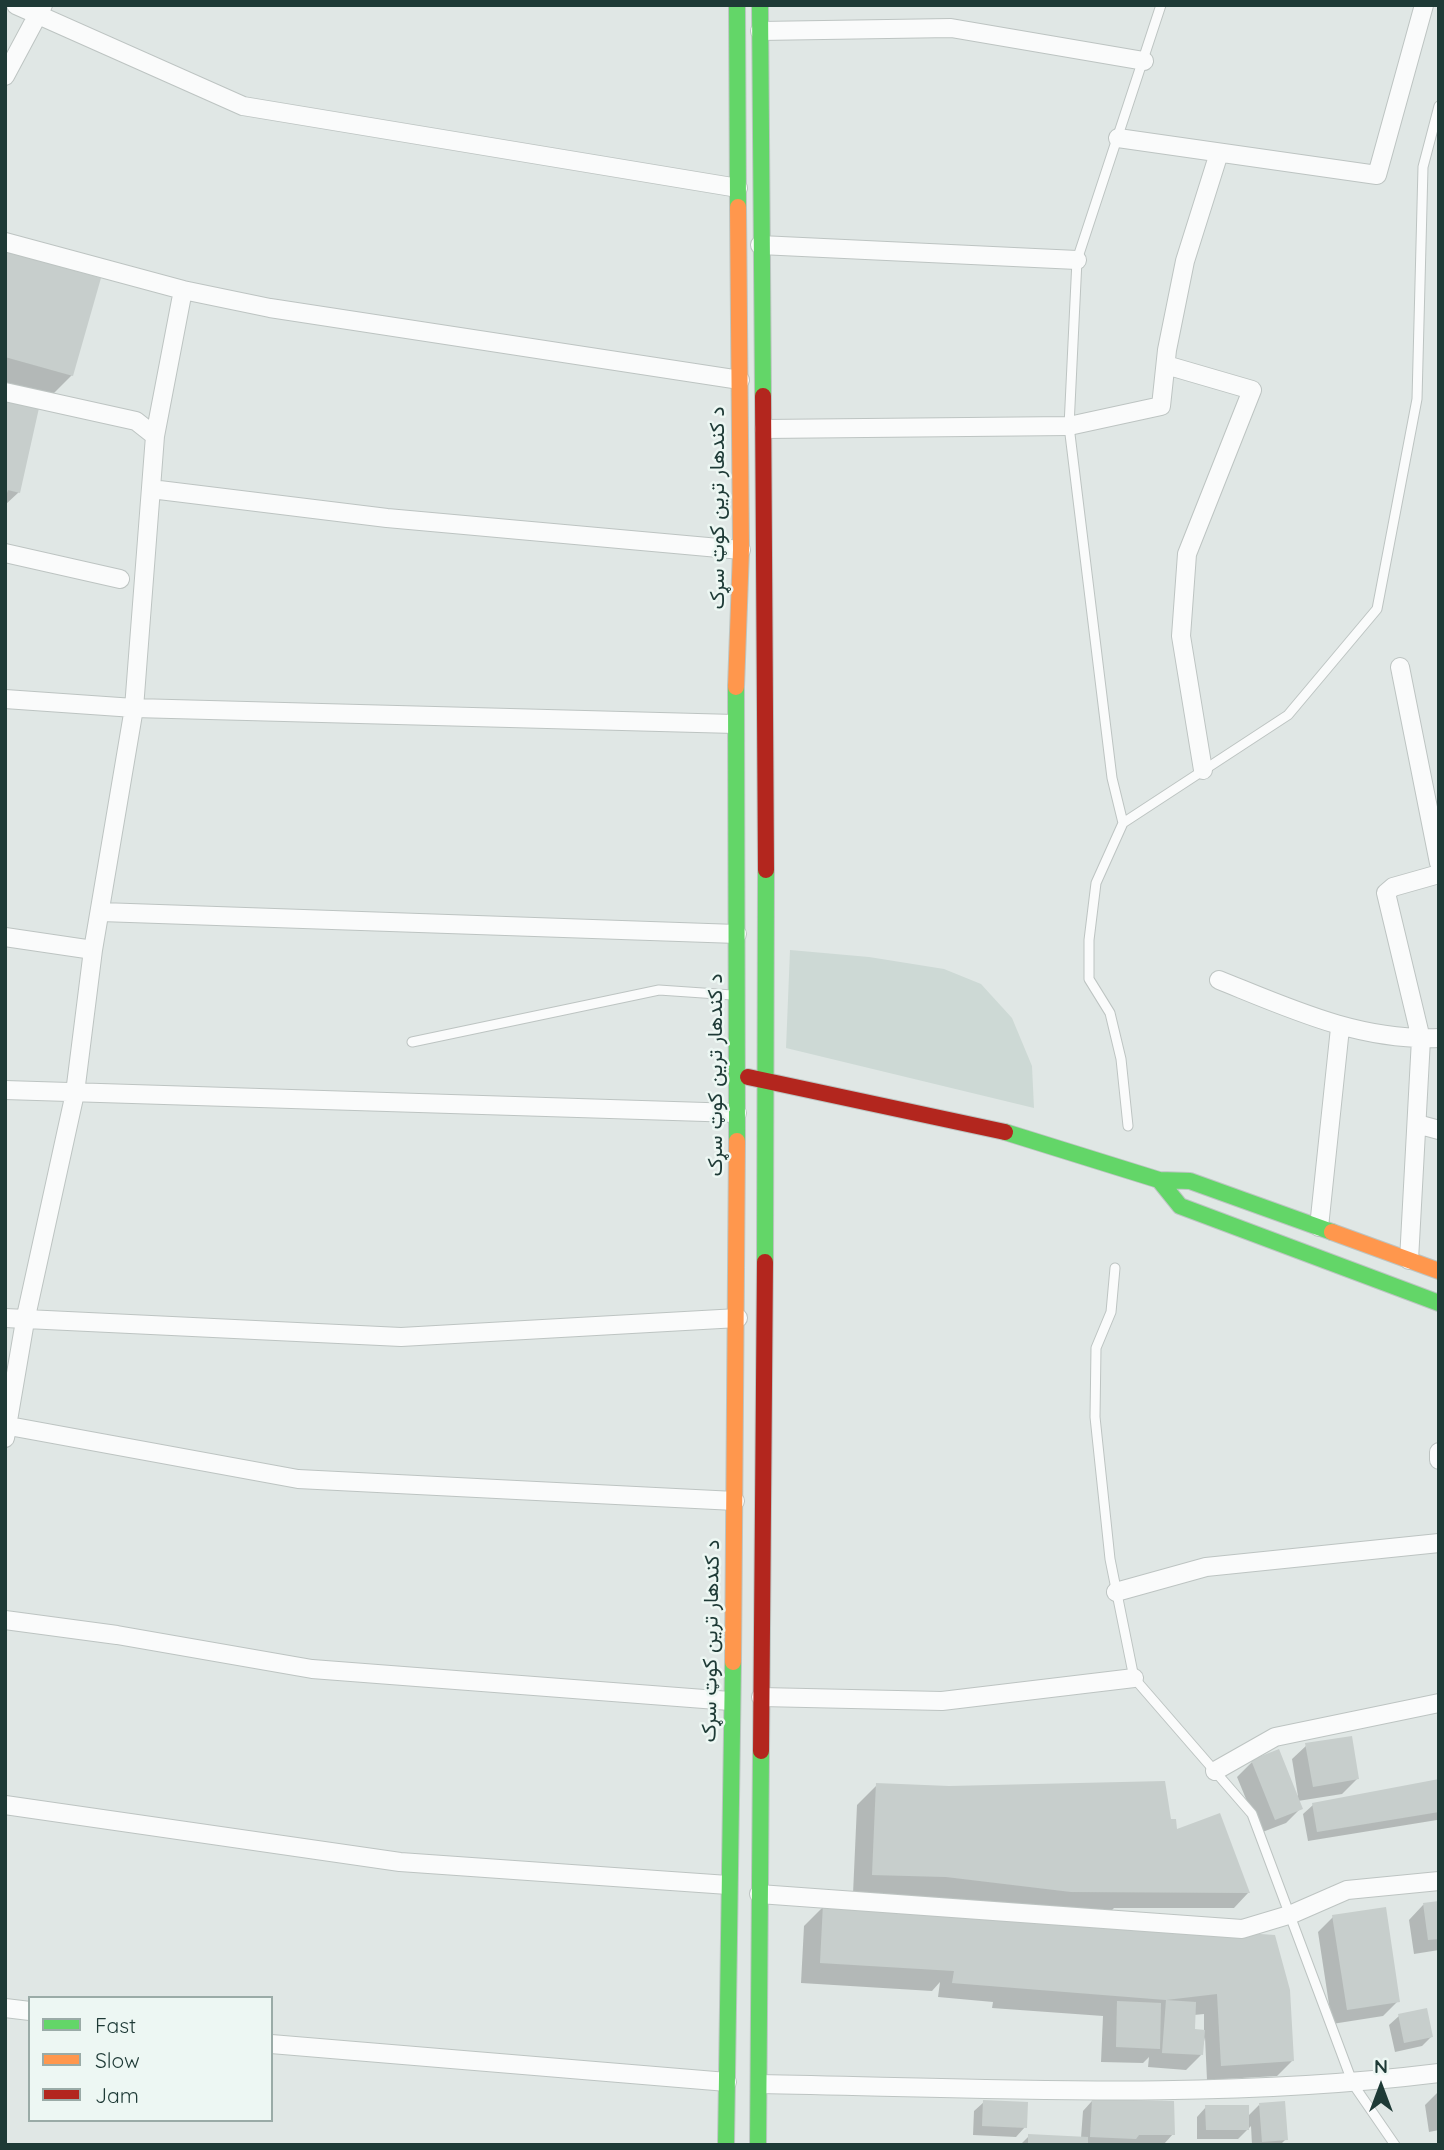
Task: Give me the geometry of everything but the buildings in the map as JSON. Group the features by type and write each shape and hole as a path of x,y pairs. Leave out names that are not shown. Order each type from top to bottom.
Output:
{"main road":[{"name":"د کندهار ترين کوټ سړک","path":"726,2145 730,1701 738,1318 735,724 741,550 737,5"},
{"path":"758,2145 767,1079 760,5"},
{"path":"737,1076 767,1079 1020,1135 1159,1180 1190,1181 1439,1271"},
{"path":"1159,1180 1180,1206 1439,1303"},
{"path":"736,1461 762,1462"}],"street":[{"path":"16,5 39,11 243,106 738,188"},
{"path":"1118,138 1377,175 1424,5"},
{"path":"5,76 39,11"},
{"path":"760,31 951,28 1144,61"},
{"path":"764,429 1069,426 1161,407 1185,261 1219,153"},
{"path":"5,242 183,290 271,308 740,380"},
{"path":"760,245 1077,260"},
{"path":"183,290 155,436 134,708 93,950 75,1093 24,1321 7,1432 298,1479 735,1502"},
{"path":"1166,365 1252,390 1187,554 1181,636 1203,771"},
{"path":"5,392 136,421 155,436"},
{"path":"151,489 387,518 741,550"},
{"path":"5,553 120,579"},
{"path":"1399,667 1439,863"},
{"path":"5,699 134,708 735,724"},
{"path":"1409,1260 1417,1124 1430,1039 1386,893 1393,887 1439,874"},
{"path":"101,912 737,933"},
{"path":"5,937 93,950"},
{"path":"1219,980 1340,1028 1430,1039"},
{"path":"1319,1227 1340,1028"},
{"path":"5,1090 737,1112"},
{"path":"1417,1124 1439,1130"},
{"path":"5,1318 401,1337 738,1318"},
{"path":"1439,1451 1439,1460"},
{"path":"1116,1592 1206,1567 1439,1543"},
{"path":"5,1620 117,1635 312,1668 730,1701"},
{"path":"761,1698 942,1702 1134,1678"},
{"path":"1214,1771 1275,1737 1439,1703"},
{"path":"5,1805 400,1862 728,1885"},
{"path":"759,1894 1242,1929 1292,1914 1348,1891 1439,1881"},
{"path":"5,2008 28,2011"},
{"path":"273,2044 727,2082"},
{"path":"760,2084 1219,2091 1353,2084 1439,2073"}],"lane":[{"path":"1123,823 1112,778 1069,426 1077,260 1161,5"},
{"path":"1128,1126 1121,1059 1110,1013 1089,979 1089,940 1096,883 1123,823 1288,715 1377,610 1417,399 1423,167 1439,106"},
{"path":"412,1042 659,990 737,995"},
{"path":"1115,1268 1111,1312 1096,1348 1095,1417 1116,1592 1134,1678 1252,1814 1292,1914 1353,2084 1395,2145"}],"shaded area":[{"path":"790,950 869,957 944,969 981,984 1012,1018 1032,1066 1034,1108 786,1048"}],"traffic: fast":[{"path":"737,5 738,207"},
{"path":"760,5 763,396"},
{"path":"736,687 737,1141"},
{"path":"765,1262 766,870"},
{"path":"1005,1132 1159,1180 1190,1181 1332,1232"},
{"path":"1159,1180 1180,1206 1439,1303"},
{"path":"726,2145 733,1662"},
{"path":"758,2145 761,1751"}],"traffic: slow":[{"path":"736,687 741,550 738,207"},
{"path":"733,1662 737,1141"},
{"path":"1332,1232 1439,1271"}],"traffic: jam":[{"path":"763,396 766,870"},
{"path":"748,1077 1005,1132"},
{"path":"761,1751 765,1262"}]}
